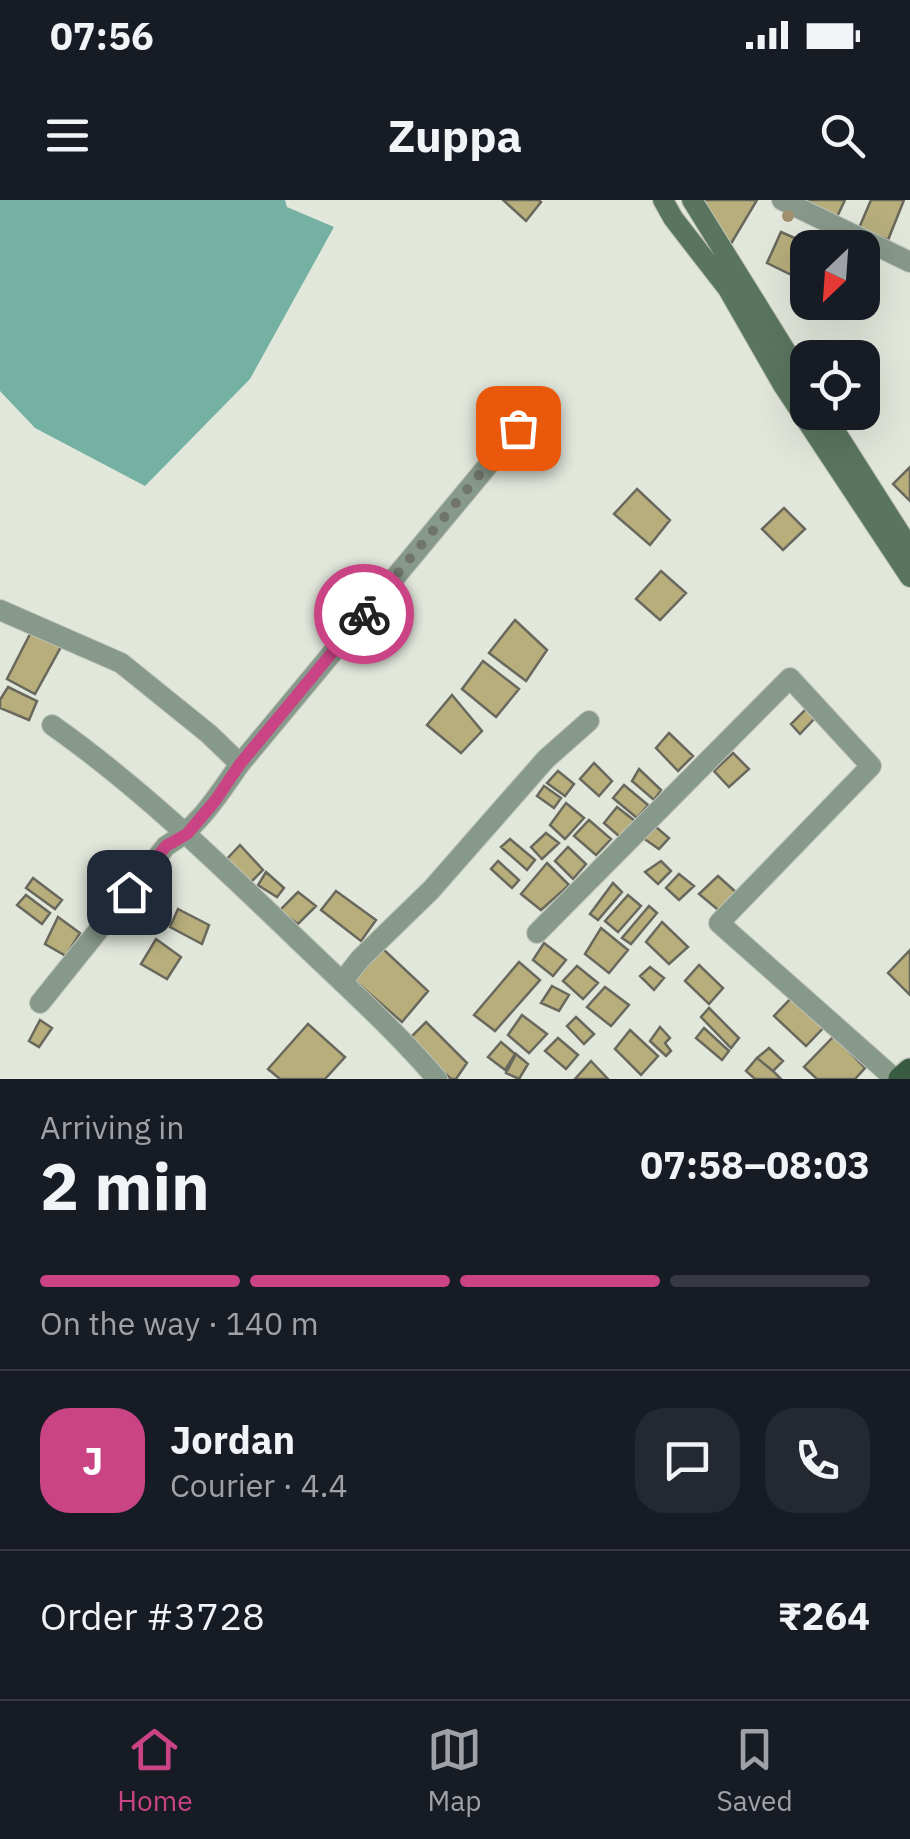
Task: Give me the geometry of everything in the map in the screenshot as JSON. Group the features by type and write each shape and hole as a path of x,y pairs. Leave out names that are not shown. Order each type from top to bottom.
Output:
{"main road":[{"path":"663,200 728,288 782,385 906,547"},
{"path":"692,200 790,358"},
{"path":"834,430 906,547 910,577"},
{"path":"898,1079 910,1071"}],"street":[{"path":"782,200 910,262"},
{"path":"40,1003 166,846 187,834 215,801 240,764 544,398"},
{"path":"0,610 121,663 240,764"},
{"path":"537,933 790,678 871,766 719,923 898,1079"},
{"path":"342,982 360,959 432,890 546,759 590,721"},
{"path":"52,725 121,776 187,834 438,1079"}],"water":[{"path":"0,200 285,200 287,207 334,227 250,379 145,486 35,428 0,391"}],"building":[{"path":"503,200 539,200 541,202 526,221"},
{"path":"701,200 757,200 726,252"},
{"path":"804,200 845,200 835,221"},
{"path":"871,200 904,200 888,240 880,237 880,230 859,228"},
{"path":"781,232 790,236 790,274 767,263"},
{"path":"910,467 910,501 893,484"},
{"path":"637,489 670,520 650,545 614,514"},
{"path":"784,508 805,529 783,550 762,529"},
{"path":"661,571 686,593 660,620 636,599"},
{"path":"515,620 547,650 526,681 489,653"},
{"path":"31,632 62,645 35,694 7,679"},
{"path":"483,661 519,689 496,717 462,689"},
{"path":"8,687 37,701 29,720 0,708"},
{"path":"452,695 482,731 461,753 427,725"},
{"path":"808,707 816,717 800,734 791,724"},
{"path":"669,733 693,756 678,771 656,748"},
{"path":"733,753 749,769 729,787 714,771"},
{"path":"594,763 612,781 599,796 580,779"},
{"path":"639,769 661,790 654,800 632,781"},
{"path":"558,771 574,784 565,796 547,783"},
{"path":"624,785 648,805 637,818 613,798"},
{"path":"544,786 561,798 554,808 537,796"},
{"path":"566,803 584,818 565,839 550,825"},
{"path":"617,807 635,821 620,837 604,823"},
{"path":"589,820 611,839 596,855 574,836"},
{"path":"656,827 669,838 659,849 643,838"},
{"path":"546,833 559,843 542,859 531,847"},
{"path":"510,839 535,860 527,870 501,847"},
{"path":"240,845 263,870 247,886 224,862"},
{"path":"568,847 586,864 573,879 555,861"},
{"path":"498,861 519,880 512,888 491,869"},
{"path":"661,861 671,871 658,884 645,872"},
{"path":"547,863 569,885 541,910 521,894"},
{"path":"266,872 284,888 277,897 258,885"},
{"path":"679,874 694,886 679,900 666,888"},
{"path":"718,876 738,894 723,914 699,894"},
{"path":"33,878 62,900 55,909 26,888"},
{"path":"613,883 622,892 598,920 590,914"},
{"path":"336,891 376,920 361,941 321,910"},
{"path":"298,892 316,906 298,924 279,911"},
{"path":"26,895 50,913 42,924 17,905"},
{"path":"628,895 641,906 618,932 605,921"},
{"path":"649,906 657,913 631,944 622,938"},
{"path":"178,909 209,925 202,944 170,927"},
{"path":"58,917 80,933 66,956 45,944"},
{"path":"662,922 688,947 669,964 646,942"},
{"path":"601,928 628,950 609,973 585,954"},
{"path":"156,939 181,957 167,979 141,964"},
{"path":"544,943 566,960 553,976 533,960"},
{"path":"383,949 428,991 402,1022 354,980"},
{"path":"910,950 910,995 888,973"},
{"path":"519,962 540,980 495,1031 474,1015"},
{"path":"699,965 723,988 709,1004 685,981"},
{"path":"577,966 598,983 583,999 563,981"},
{"path":"650,967 664,978 654,990 640,976"},
{"path":"552,986 569,995 559,1011 541,1003"},
{"path":"605,987 629,1005 611,1026 587,1007"},
{"path":"795,994 827,1024 806,1046 774,1016"},
{"path":"709,1008 739,1038 731,1048 701,1017"},
{"path":"522,1015 547,1034 529,1053 508,1035"},
{"path":"576,1017 594,1034 584,1044 567,1026"},
{"path":"40,1020 52,1028 39,1047 29,1041"},
{"path":"426,1022 467,1063 456,1079 451,1079 409,1039"},
{"path":"308,1024 345,1057 325,1079 280,1079 268,1069"},
{"path":"660,1027 670,1038 665,1043 671,1051 666,1056 650,1041"},
{"path":"704,1028 729,1051 722,1060 696,1038"},
{"path":"630,1030 658,1056 641,1075 615,1049"},
{"path":"834,1036 865,1068 855,1079 817,1079 804,1067"},
{"path":"558,1038 578,1055 566,1069 545,1051"},
{"path":"501,1042 515,1054 505,1070 488,1057"},
{"path":"769,1048 783,1061 773,1071 757,1058"},
{"path":"516,1054 528,1064 519,1079 506,1073"},
{"path":"757,1058 781,1079 755,1079 746,1071"},
{"path":"591,1061 608,1079 575,1079"}],"way so far":[{"path":"364,614 518,428"}],"route":[{"path":"129,892 166,846 187,834 215,801 240,764 364,614"}]}
